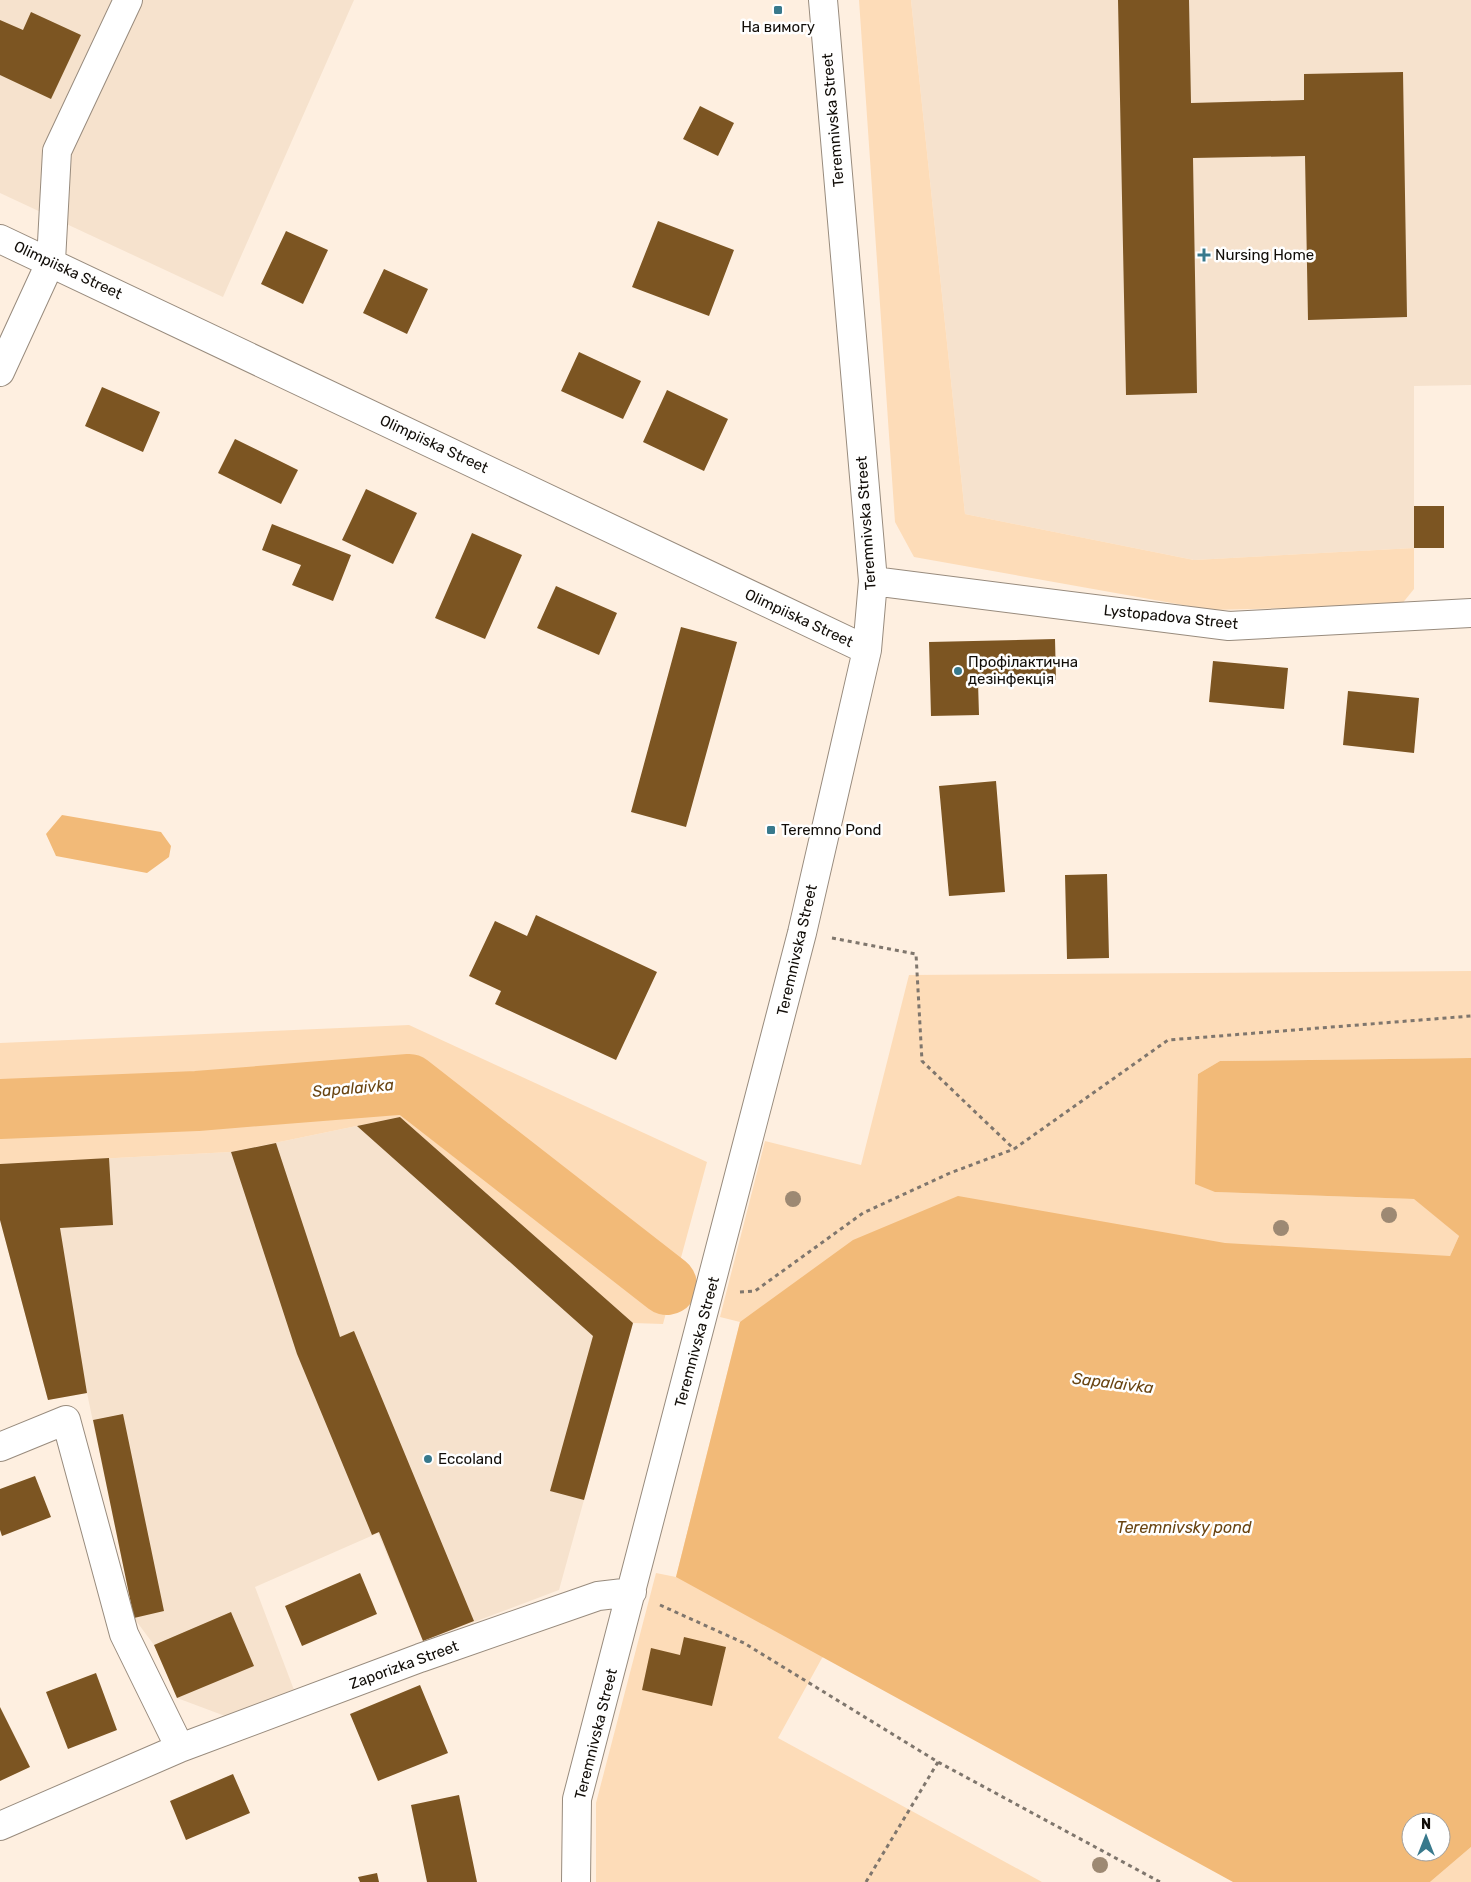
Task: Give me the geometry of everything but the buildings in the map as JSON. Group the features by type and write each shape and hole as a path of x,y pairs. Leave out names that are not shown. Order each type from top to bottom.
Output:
{"street":[{"path":"0,372 51,262 57,151 128,0"},
{"name":"Teremnivska Street","path":"576,1882 577,1799 710,1294 802,933 867,650 873,581 823,0"},
{"name":"Olimpiiska Street","path":"0,239 867,650"},
{"name":"Lystopadova Street","path":"873,581 1229,626 1471,613"},
{"path":"0,1447 66,1420 124,1634 180,1748"},
{"name":"Zaporizka Street","path":"0,1826 180,1748 420,1658 598,1596 632,1592"}],"path":[{"path":"802,933 916,954 922,1061 1014,1149"},
{"path":"710,1294 755,1291 864,1213 950,1173 1014,1149 1168,1040 1471,1016"},
{"path":"632,1592 744,1643 938,1762 1160,1882"},
{"path":"866,1882 938,1762"}],"shaded area":[{"path":"0,0 354,0 223,297 0,193"},
{"path":"859,0 911,0 965,514 1194,560 1414,548 1414,589 1401,605 1211,610 914,557 895,522"},
{"name":"Nursing Home","path":"911,0 1471,0 1471,385 1414,386 1414,548 1194,560 965,514"},
{"path":"1471,971 1471,1058 1220,1061 1198,1074 1215,1192 1415,1199 1459,1236 1450,1256 822,1658 778,1738 1042,1882 596,1882 596,1803 656,1573 676,1577 740,1322 720,1317 765,1141 861,1165 909,975"},
{"path":"409,1025 707,1162 663,1324 633,1323 400,1117 231,1152 0,1164 0,1043"},
{"path":"400,1117 633,1323 559,1590 423,1641 378,1533 255,1587 294,1690 225,1716 177,1698 154,1645 134,1618 87,1393 48,1400 0,1220 0,1164 231,1152"},
{"path":"1471,1847 1471,1882 1430,1882"}],"water":[{"path":"62,815 161,832 171,846 169,857 147,873 56,856 46,834"},
{"name":"Teremnivsky pond","path":"1471,1058 1471,1847 1430,1882 1233,1882 676,1577 740,1322 853,1240 958,1196 1225,1243 1450,1256 1459,1236 1414,1199 1215,1192 1195,1184 1198,1074 1220,1061"}],"waterway":[{"name":"Sapalaivka","path":"0,1109 197,1101 409,1084 667,1285"}],"place":[{"name":"На вимогу","path":"778,10"},
{"name":"Nursing Home","path":"1204,255"},
{"name":"Профілактична дезінфекція","path":"958,671"},
{"name":"Teremno Pond","path":"771,830"},
{"name":"Eccoland","path":"428,1459"}]}
